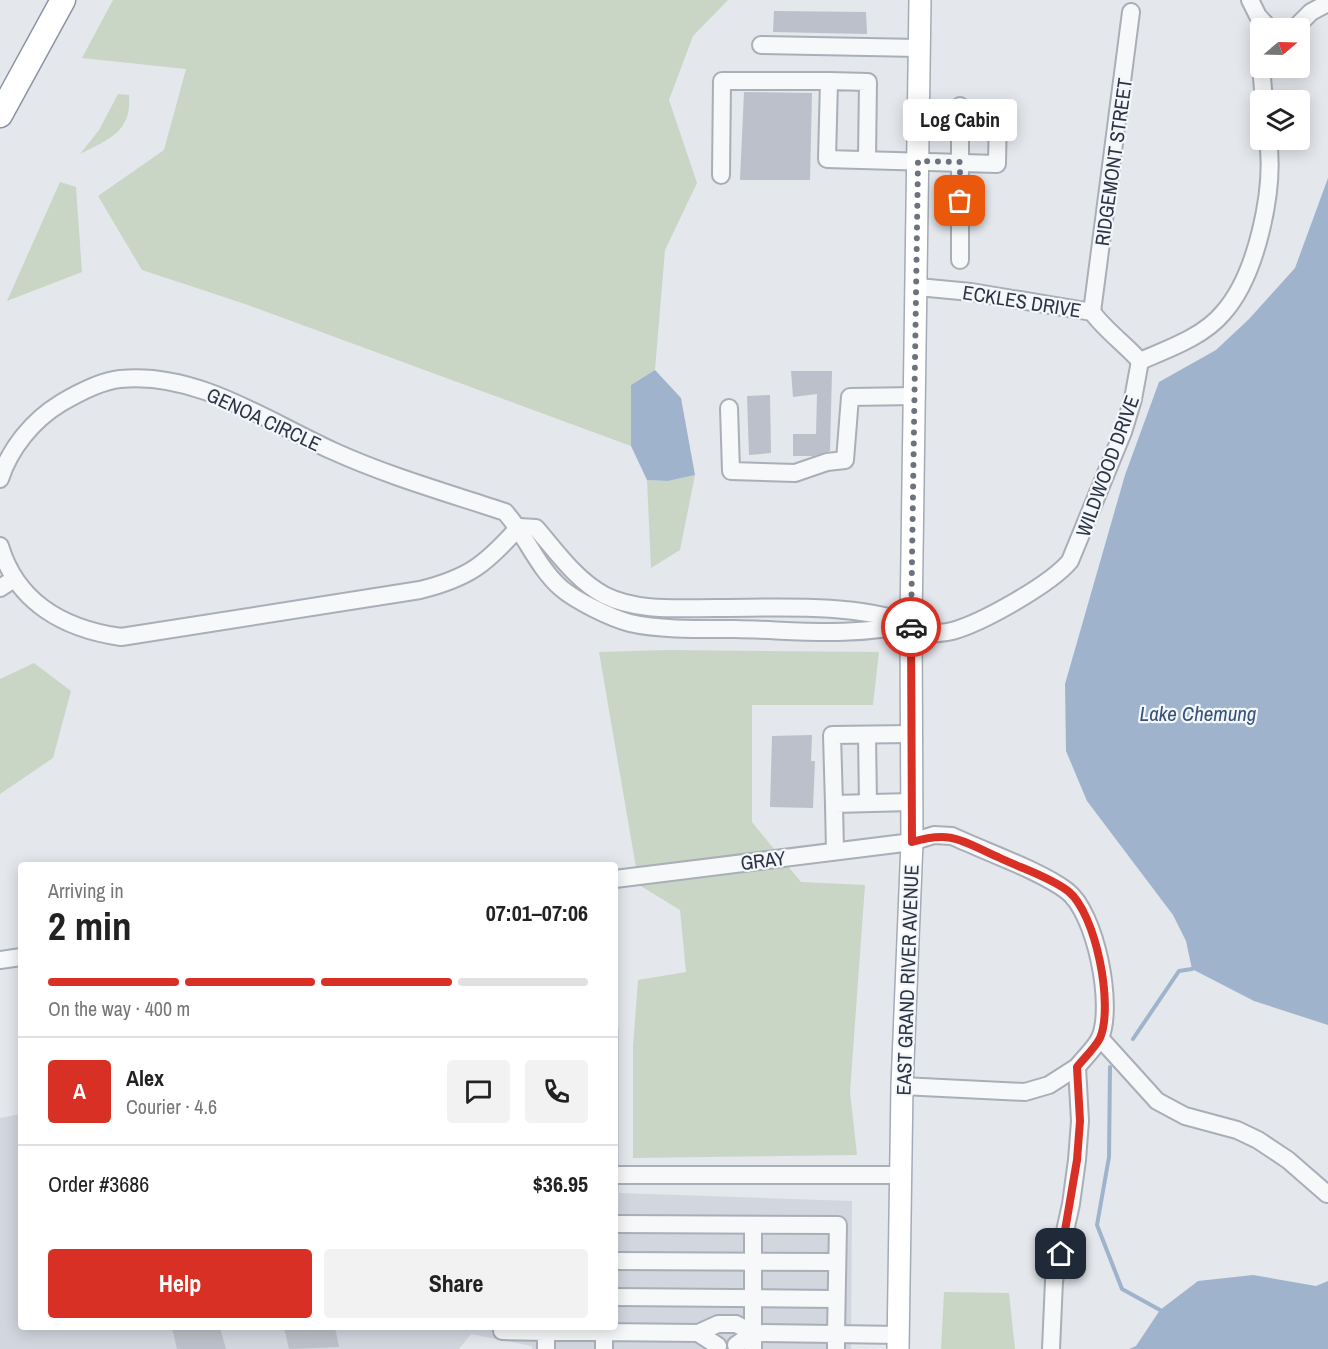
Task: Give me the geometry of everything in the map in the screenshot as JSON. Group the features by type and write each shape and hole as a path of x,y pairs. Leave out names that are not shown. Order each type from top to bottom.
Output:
{"highway":[{"path":"1,112 63,0"}],"main road":[{"name":"EAST GRAND RIVER AVENUE","path":"899,1342 902,1086 912,842 911,629 918,287 920,0"}],"street":[{"path":"1250,0 1260,18"},
{"path":"1305,18 1328,3"},
{"name":"RIDGEMONT STREET","path":"1092,312 1131,12"},
{"path":"761,45 920,48"},
{"path":"721,175 722,81 868,82 867,159"},
{"path":"828,81 827,159 997,164 998,110"},
{"path":"960,106 960,260"},
{"path":"1140,361 1195,336 1224,313 1253,262 1262,222 1271,157 1270,150"},
{"name":"ECKLES DRIVE","path":"918,287 971,292 1092,312 1100,323 1117,335 1140,361"},
{"name":"WILDWOOD DRIVE","path":"911,629 938,634 964,627 1061,572 1078,544 1123,432 1133,399 1140,361"},
{"name":"GENOA CIRCLE","path":"0,479 5,465 29,429 51,410 78,393 119,379 157,380 204,390 335,452 505,512 519,527 536,528 601,602 631,623 700,629 879,632 911,629"},
{"path":"729,408 731,471 795,473 826,462 845,460 850,397 916,396"},
{"path":"0,546 7,583 36,605 60,621 93,633 121,637 420,590 455,581 492,558 519,527"},
{"name":"GENOA CIRCLE","path":"601,602 667,609 834,610 879,613 911,629"},
{"path":"700,629 702,608"},
{"path":"834,610 834,631"},
{"path":"835,851 832,735 911,734"},
{"path":"867,735 868,803"},
{"path":"834,804 911,802"},
{"name":"GRAY","path":"618,879 912,842 934,835 951,836 1069,892 1093,929 1102,969 1104,1005 1100,1038"},
{"path":"0,960 18,957"},
{"path":"902,1086 1025,1092 1049,1084 1077,1067 1100,1038 1157,1101 1185,1116 1236,1130 1258,1140 1288,1160 1327,1194"},
{"path":"1051,1349 1054,1281 1071,1204 1077,1160 1080,1121 1077,1067"},
{"path":"618,1175 901,1175"},
{"path":"618,1224 837,1225 836,1341"},
{"path":"753,1225 753,1341"},
{"path":"618,1261 836,1262"},
{"path":"618,1297 836,1299"},
{"path":"502,1330 604,1336 698,1333 717,1324 736,1324 753,1341"},
{"path":"546,1332 546,1349"},
{"path":"698,1333 718,1346"},
{"path":"736,1345 753,1341 899,1342"}],"shaded area":[{"path":"618,1027 619,1193 852,1201 851,1349 532,1349 532,1346 471,1334 459,1349 0,1349 0,1118 18,1115 18,1330 618,1330"}],"green space":[{"path":"113,0 728,0 693,36 669,100 697,183 665,250 655,370 631,385 631,446 245,304 142,270 98,196 164,150 186,69 82,58"},
{"path":"118,94 129,95 127,118 122,126 109,138 80,154 99,130"},
{"path":"60,182 76,187 82,272 7,301"},
{"path":"695,475 680,550 651,568 647,480 668,481"},
{"path":"667,650 879,652 873,705 752,705 752,822 801,882 865,885 850,1092 857,1155 633,1158 633,1046 638,980 686,972 680,910 639,885 599,652"},
{"path":"34,663 71,691 53,758 0,794 0,679"},
{"path":"944,1292 1009,1293 1015,1349 941,1349"}],"water":[{"name":"Lake Chemung","path":"1328,178 1328,1025 1254,1001 1192,969 1186,941 1173,915 1087,801 1066,751 1065,684 1125,475 1159,382 1216,350 1249,319 1295,268"},
{"path":"655,370 681,398 695,475 668,481 647,480 631,446 631,385"},
{"path":"1253,1275 1316,1286 1328,1281 1328,1349 1129,1349 1136,1346 1160,1310 1198,1281"}],"building":[{"path":"774,11 866,12 867,34 773,32"},
{"path":"744,92 812,93 810,180 740,180"},
{"path":"791,371 832,371 830,451 813,456 793,456 793,434 816,434 817,394 793,397"},
{"path":"770,395 771,453 749,455 747,396"},
{"path":"812,735 811,761 815,761 813,808 770,807 772,736"},
{"path":"172,1330 221,1330 226,1349 177,1349"},
{"path":"284,1330 335,1330 339,1347 289,1349"}],"waterway":[{"path":"1133,1039 1179,971 1192,969"},
{"path":"1110,1067 1109,1157 1097,1225 1122,1289 1160,1310"}],"way so far":[{"path":"911,627 918,287 918,161 960,162 960,201"}],"place":[{"name":"Log Cabin","path":"960,201"}],"route":[{"path":"911,627 912,842 934,835 951,836 1033,873 1069,892 1093,929 1102,969 1104,1005 1100,1038 1077,1067 1080,1121 1077,1160 1061,1254"}]}
